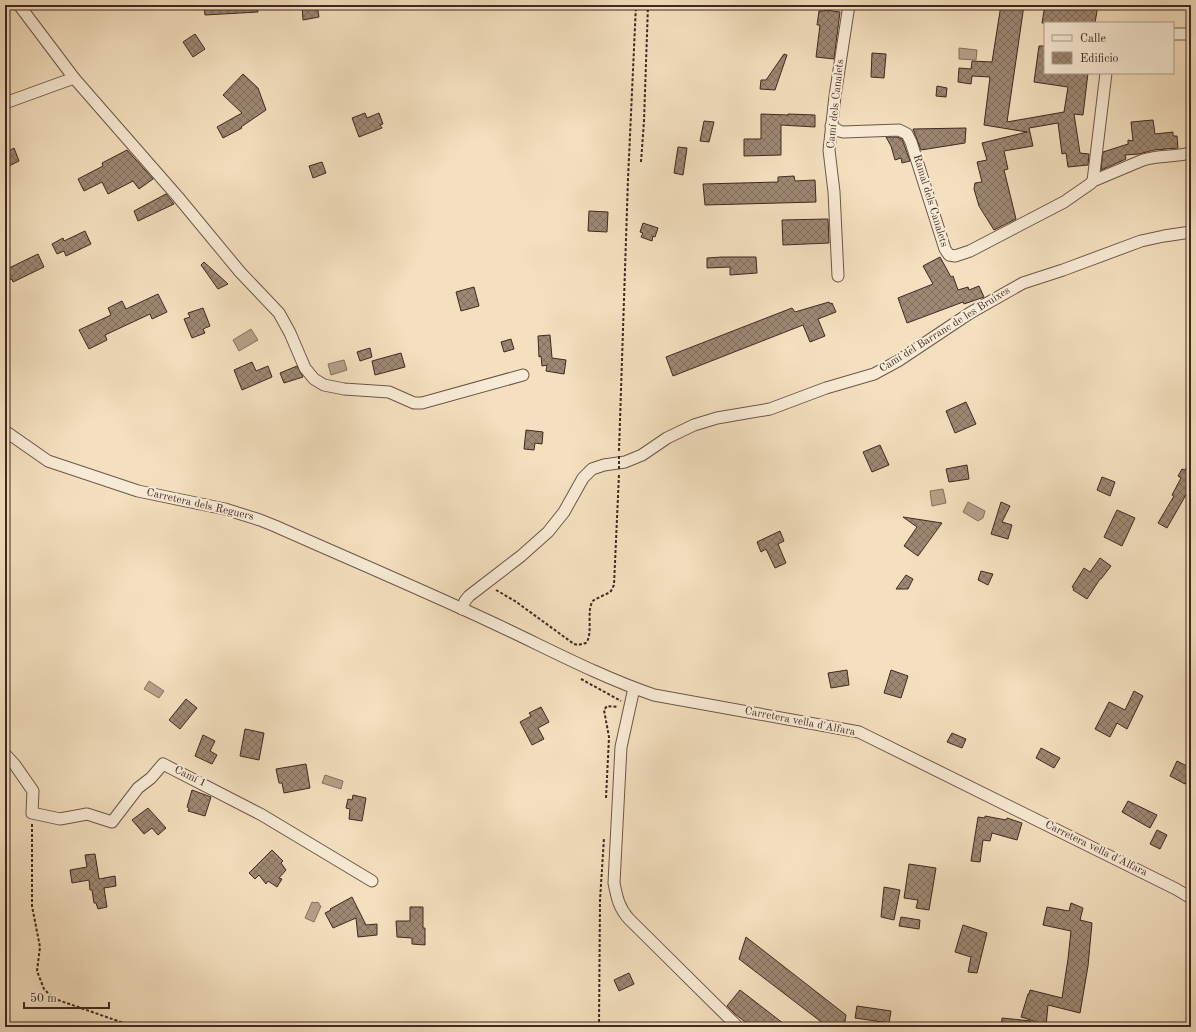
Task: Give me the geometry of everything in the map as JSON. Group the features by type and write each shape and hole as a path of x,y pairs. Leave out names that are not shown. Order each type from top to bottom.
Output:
{"street":[{"path":"19,5 74,78 178,197 240,272 278,313 290,333 305,368 319,382 331,387 389,392 414,403 422,403 523,374"},
{"name":"Camí dels Canalets","path":"838,276 834,192 829,150 844,32 850,5"},
{"path":"1174,34 1191,34"},
{"path":"1106,74 1093,180 1149,158 1191,153"},
{"path":"5,103 74,78"},
{"name":"Ramal dels Canalets","path":"831,126 843,132 899,130 907,134 912,142 945,249 949,255 955,256 970,251 1064,202 1090,184 1093,180"},
{"name":"Camí del Barranc de les Bruixes","path":"462,609 469,596 548,532 564,512 583,478 592,469 604,465 625,462 642,456 667,438 694,425 717,418 770,409 826,388 874,374 898,361 970,313 1023,283 1141,241 1191,232"},
{"name":"Carretera dels Reguers","path":"5,431 48,461 138,491 225,509 260,520 462,609"},
{"name":"Carretera vella d'Alfara","path":"462,609 578,664 654,695 859,732 1176,889 1191,898"},
{"path":"634,688 621,747 614,883 617,900 629,919 738,1027"},
{"path":"5,754 15,765 32,791 32,813"},
{"name":"Camí 1","path":"32,813 60,819 87,814 112,822 138,788 151,778 163,764 262,815 372,881"}],"path":[{"path":"614,585 628,179 636,5"},
{"path":"642,162 648,5"},
{"path":"606,804 608,751"},
{"path":"32,813 32,906 40,943 37,971 44,989 58,1000 135,1027"},
{"path":"599,1027 600,900 604,834"}],"shaded area":[{"path":"959,48 977,50 976,60 959,59"},
{"path":"251,329 258,340 239,351 233,340"},
{"path":"344,360 347,370 331,375 328,364"},
{"path":"943,489 946,503 932,506 930,491"},
{"path":"968,502 985,511 983,518 978,521 963,512"},
{"path":"149,681 164,691 159,698 144,689"},
{"path":"325,775 343,781 341,789 322,783"},
{"path":"312,902 319,903 321,906 314,922 305,918"}],"building":[{"path":"204,5 257,5 258,12 205,15"},
{"path":"302,5 317,5 319,17 303,20"},
{"path":"1001,5 1024,5 1007,122 1064,112 1068,87 1034,82 1039,46 1044,46 1044,74 1088,74 1083,115 1074,114 1080,153 1089,154 1088,165 1068,167 1066,153 1062,154 1058,123 1029,128 1033,146 1004,151 1008,169 1004,170 1016,219 994,230 979,206 974,189 975,183 982,182 977,162 987,160 982,143 1027,132 984,125 990,77 972,76 971,84 958,82 959,68 971,69 972,61 992,62"},
{"path":"1045,5 1098,5 1095,22 1042,23"},
{"path":"825,10 840,12 834,59 816,57 820,25 817,25 819,11"},
{"path":"195,34 205,49 193,57 183,42"},
{"path":"872,53 886,54 884,78 871,77"},
{"path":"784,54 787,55 775,90 760,89 761,80 766,80"},
{"path":"243,74 258,88 266,110 241,127 242,128 223,138 217,127 242,113 223,95"},
{"path":"937,86 947,88 946,97 936,96"},
{"path":"365,113 367,118 379,113 383,124 380,125 382,128 359,137 352,118"},
{"path":"761,114 815,115 815,127 781,125 781,155 744,156 744,139 761,139"},
{"path":"1153,120 1155,134 1173,132 1173,136 1177,136 1178,148 1125,155 1126,159 1101,170 1103,152 1128,144 1128,140 1133,141 1131,122"},
{"path":"704,121 714,122 709,142 700,141"},
{"path":"966,128 965,143 921,150 913,129"},
{"path":"886,137 897,137 902,139 910,161 902,163 901,158 895,160 891,146"},
{"path":"678,147 687,148 683,175 674,173"},
{"path":"14,148 19,161 5,168 5,153"},
{"path":"127,150 153,179 139,189 133,181 108,194 102,182 84,191 78,179 103,166 102,163"},
{"path":"322,162 326,173 313,178 309,166"},
{"path":"794,176 795,181 815,180 816,202 705,205 703,184 778,182 778,177"},
{"path":"166,194 174,204 138,221 134,211"},
{"path":"589,211 608,212 607,232 588,231"},
{"path":"828,219 829,243 783,245 782,220"},
{"path":"643,223 658,228 652,241 641,237 643,233 640,232"},
{"path":"85,231 91,244 66,256 64,251 57,254 52,244 63,238 64,241"},
{"path":"38,254 44,267 13,282 12,279 5,281 5,270"},
{"path":"756,257 757,273 730,275 730,267 707,268 707,258"},
{"path":"940,257 951,277 953,276 958,290 968,287 969,290 979,286 984,297 964,304 963,302 907,323 898,298 933,284 923,266"},
{"path":"204,262 228,284 218,289 201,265"},
{"path":"474,287 479,306 461,311 456,292"},
{"path":"158,294 167,312 152,319 150,314 105,335 107,340 89,349 79,330 111,315 108,308 122,301 126,309"},
{"path":"829,302 830,304 832,303 836,312 818,319 825,336 810,342 803,325 673,376 666,357 792,308 795,312"},
{"path":"203,308 210,326 203,329 205,333 192,338 184,319 190,317 188,313"},
{"path":"550,335 552,358 566,360 564,374 546,371 547,365 542,366 541,356 539,357 538,336"},
{"path":"511,339 514,349 504,352 501,342"},
{"path":"370,348 372,357 360,361 357,352"},
{"path":"401,353 405,367 375,375 372,361"},
{"path":"252,362 256,371 268,366 272,377 242,390 234,370"},
{"path":"297,366 303,377 284,383 280,373"},
{"path":"966,402 976,424 955,433 946,411"},
{"path":"526,430 543,432 542,444 535,443 534,450 524,449"},
{"path":"880,445 889,465 872,472 863,452"},
{"path":"1191,459 1191,486 1167,528 1158,523 1174,496 1172,495 1181,478 1178,476 1182,469 1185,470"},
{"path":"967,465 969,479 949,482 946,469"},
{"path":"1102,477 1115,482 1110,496 1097,490"},
{"path":"1001,502 1010,506 1002,522 1012,525 1008,539 991,534"},
{"path":"1117,510 1135,518 1122,546 1104,537"},
{"path":"903,517 942,523 918,556 904,546 917,527"},
{"path":"780,531 784,541 778,544 786,563 775,568 766,549 761,552 757,542"},
{"path":"1100,558 1111,566 1100,579 1087,599 1073,590 1074,588 1072,587 1084,568 1090,572"},
{"path":"981,571 993,574 988,585 978,580"},
{"path":"906,575 913,579 908,589 896,589"},
{"path":"847,670 849,685 831,688 828,673"},
{"path":"891,670 908,676 901,698 884,693"},
{"path":"1134,691 1143,696 1127,729 1117,723 1110,737 1095,729 1109,702 1125,710"},
{"path":"186,699 197,708 180,729 169,720"},
{"path":"541,707 549,722 538,728 544,739 532,745 520,722 531,716 529,713"},
{"path":"245,729 264,733 259,760 240,756"},
{"path":"952,733 966,739 962,748 947,742"},
{"path":"203,735 215,741 210,751 217,755 212,764 195,756"},
{"path":"1041,748 1060,758 1054,768 1036,758"},
{"path":"1177,761 1191,768 1191,780 1188,778 1185,784 1170,776"},
{"path":"306,764 310,788 284,793 282,783 279,783 276,769"},
{"path":"192,790 211,797 205,816 188,811 189,808 187,807"},
{"path":"353,795 366,798 362,821 349,819 350,809 346,808 348,799 352,800"},
{"path":"1128,801 1157,815 1150,828 1122,812"},
{"path":"148,808 166,828 158,835 152,828 144,834 132,820"},
{"path":"985,816 1006,820 1007,818 1022,823 1017,840 992,833 990,841 983,840 980,862 971,861 978,817 985,818"},
{"path":"1157,830 1167,835 1160,849 1150,844"},
{"path":"272,850 283,861 281,863 286,870 279,878 282,879 277,887 268,881 266,884 259,875 255,879 249,873"},
{"path":"95,854 99,879 115,876 116,886 104,888 107,907 98,909 96,903 94,903 89,880 72,883 70,870 87,867 85,855"},
{"path":"909,864 936,868 929,910 916,908 918,900 904,898"},
{"path":"884,887 900,890 894,920 881,917"},
{"path":"352,897 366,925 377,924 377,935 358,937 356,918 333,928 325,913"},
{"path":"1071,903 1083,908 1080,920 1092,923 1088,966 1080,1013 1048,1005 1046,1027 1033,1027 1034,1021 1021,1017 1030,990 1062,998 1068,959 1071,931 1043,925 1047,907 1069,911"},
{"path":"410,907 423,907 425,945 412,944 412,938 397,937 396,921 410,921"},
{"path":"901,917 920,920 919,929 899,926"},
{"path":"963,925 987,933 977,973 968,972 971,957 955,952"},
{"path":"746,937 846,1015 844,1027 828,1027 739,959"},
{"path":"629,973 634,984 619,991 614,980"},
{"path":"740,990 788,1027 752,1027 735,1014 727,1006"},
{"path":"857,1006 891,1011 889,1023 855,1018"},
{"path":"1002,1018 1031,1021 1031,1027 1001,1027"}]}
